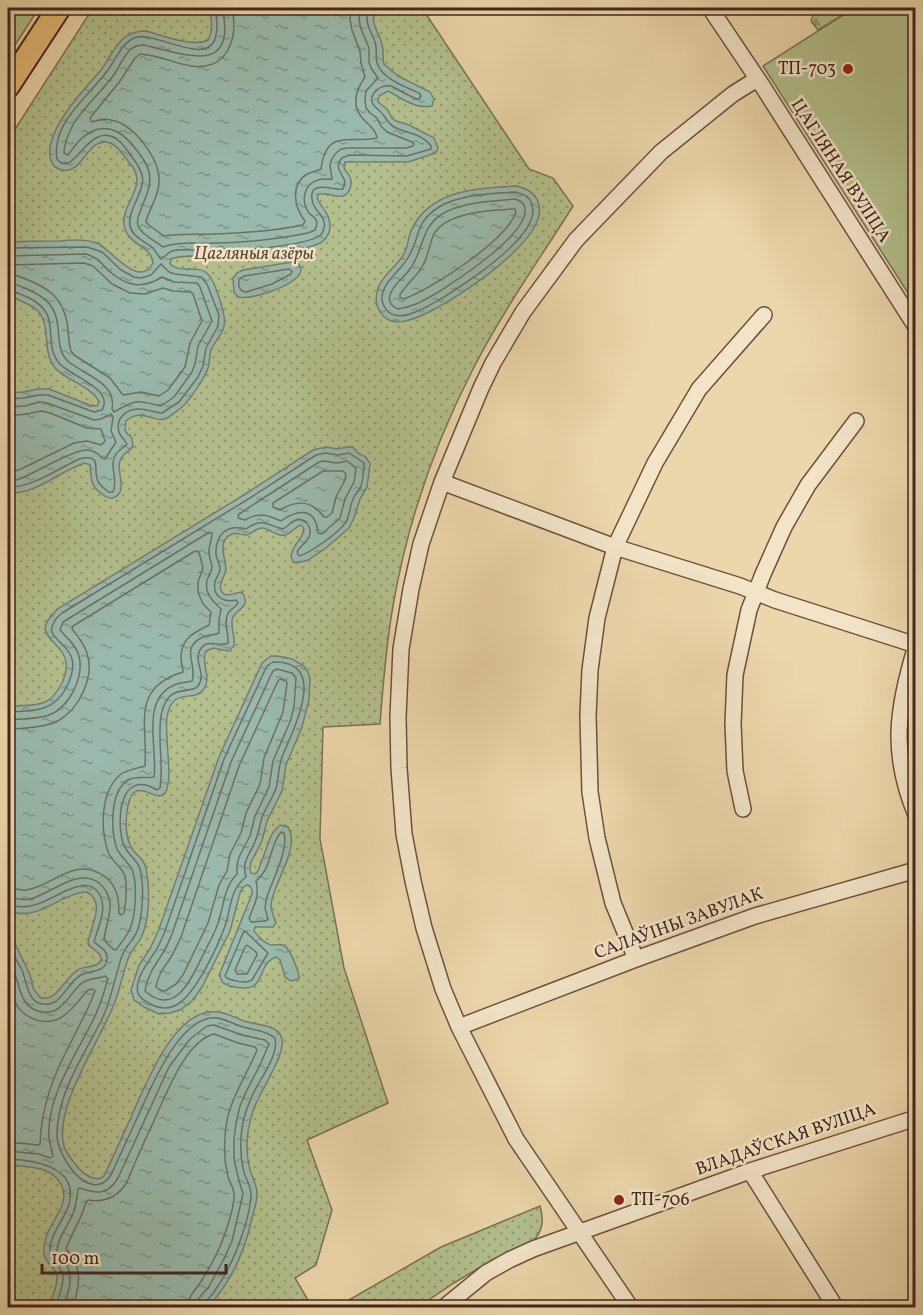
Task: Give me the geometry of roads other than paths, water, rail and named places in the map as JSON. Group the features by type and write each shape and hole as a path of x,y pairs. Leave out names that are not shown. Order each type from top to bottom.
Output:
{"highway":[{"path":"8,86 59,8"}],"street":[{"name":"ЦАГЛЯНАЯ ВУЛІЦА","path":"710,8 915,327"},
{"path":"631,1308 516,1139 459,1027 443,989 424,928 404,834 398,717 401,649 421,544 441,482 493,363 523,312 576,240 661,152 733,94 757,79"},
{"path":"636,959 613,903 597,838 590,792 588,716 590,670 597,618 615,547 655,463 699,389 764,315"},
{"path":"743,809 735,771 733,724 735,675 749,610 784,527 808,485 856,421"},
{"path":"441,482 615,547 915,646 902,698 898,734 900,763 915,815"},
{"name":"САЛАЎІНЫ ЗАВУЛАК","path":"459,1027 755,916 915,870"},
{"name":"ВЛАДАЎСКАЯ ВУЛІЦА","path":"443,1308 486,1273 533,1249 750,1171 913,1123"},
{"path":"750,1171 836,1308"}],"water":[{"path":"208,8 376,8 373,18 382,44 384,64 398,76 430,92 434,99 432,106 426,107 409,103 388,91 379,96 378,102 396,121 434,138 438,148 436,153 408,162 345,162 344,169 351,181 349,190 343,196 319,194 317,198 329,218 330,228 324,240 313,246 269,254 223,257 186,256 171,259 170,264 174,267 204,271 208,274 217,291 224,315 223,329 211,350 207,372 193,394 169,417 159,419 138,415 126,421 125,430 132,439 133,447 120,461 121,490 113,498 105,496 95,488 90,465 85,463 28,490 8,493 8,393 49,389 92,406 97,406 99,402 92,392 55,368 48,354 42,316 37,310 8,295 8,243 83,240 97,243 133,270 140,272 147,270 153,263 152,257 130,237 124,225 137,176 121,151 115,145 102,142 91,149 75,167 61,170 52,163 50,152 52,139 75,100 125,37 135,32 146,31 186,42 195,43 208,40 211,24"},
{"path":"516,186 531,192 539,205 538,219 530,234 516,250 481,280 446,303 411,320 395,322 388,320 376,303 379,286 404,254 416,221 423,212 437,202 455,194"},
{"path":"292,262 299,264 301,268 300,273 290,283 253,296 238,297 234,292 233,278 237,273"},
{"path":"326,447 337,449 353,447 366,457 370,464 367,487 349,528 326,548 308,560 297,563 293,562 291,556 303,533 304,529 301,525 285,535 260,528 248,535 236,533 227,537 223,544 226,571 221,585 222,591 228,595 242,592 245,601 232,620 234,646 228,651 213,648 206,651 204,661 207,680 203,690 199,694 178,698 170,707 166,725 169,778 165,793 161,796 140,791 131,796 126,829 130,846 146,868 149,893 147,920 142,936 128,959 115,1002 72,1093 62,1130 65,1149 78,1168 92,1178 103,1177 154,1067 173,1037 184,1025 196,1016 214,1012 275,1029 281,1036 281,1052 256,1103 248,1133 248,1163 257,1194 245,1242 230,1277 208,1307 48,1307 56,1288 57,1276 45,1257 44,1247 48,1231 61,1208 64,1194 59,1182 50,1173 36,1168 8,1165 8,921 34,990 41,998 52,996 73,973 96,965 100,962 101,957 88,944 96,903 87,892 67,897 38,911 18,913 8,910 8,707 45,702 61,685 66,672 65,658 45,630 50,617 59,608 313,450"},
{"path":"271,656 292,659 304,666 310,678 309,700 302,727 286,765 282,791 251,862 251,873 255,874 274,831 280,825 288,827 291,836 289,855 271,905 276,923 273,927 255,927 254,931 267,944 286,947 294,960 299,979 291,981 285,977 280,960 276,957 269,961 257,984 251,987 230,986 221,980 220,973 252,894 248,885 240,893 230,931 202,987 192,1001 180,1010 159,1014 134,1000 131,990 139,965 150,949 159,929 219,757 262,663"}],"place":[{"name":"ТП-703","path":"848,69"},
{"name":"ТП-706","path":"619,1200"}],"park label":[{"name":"Цагляныя азёры","path":"254,254"}]}
